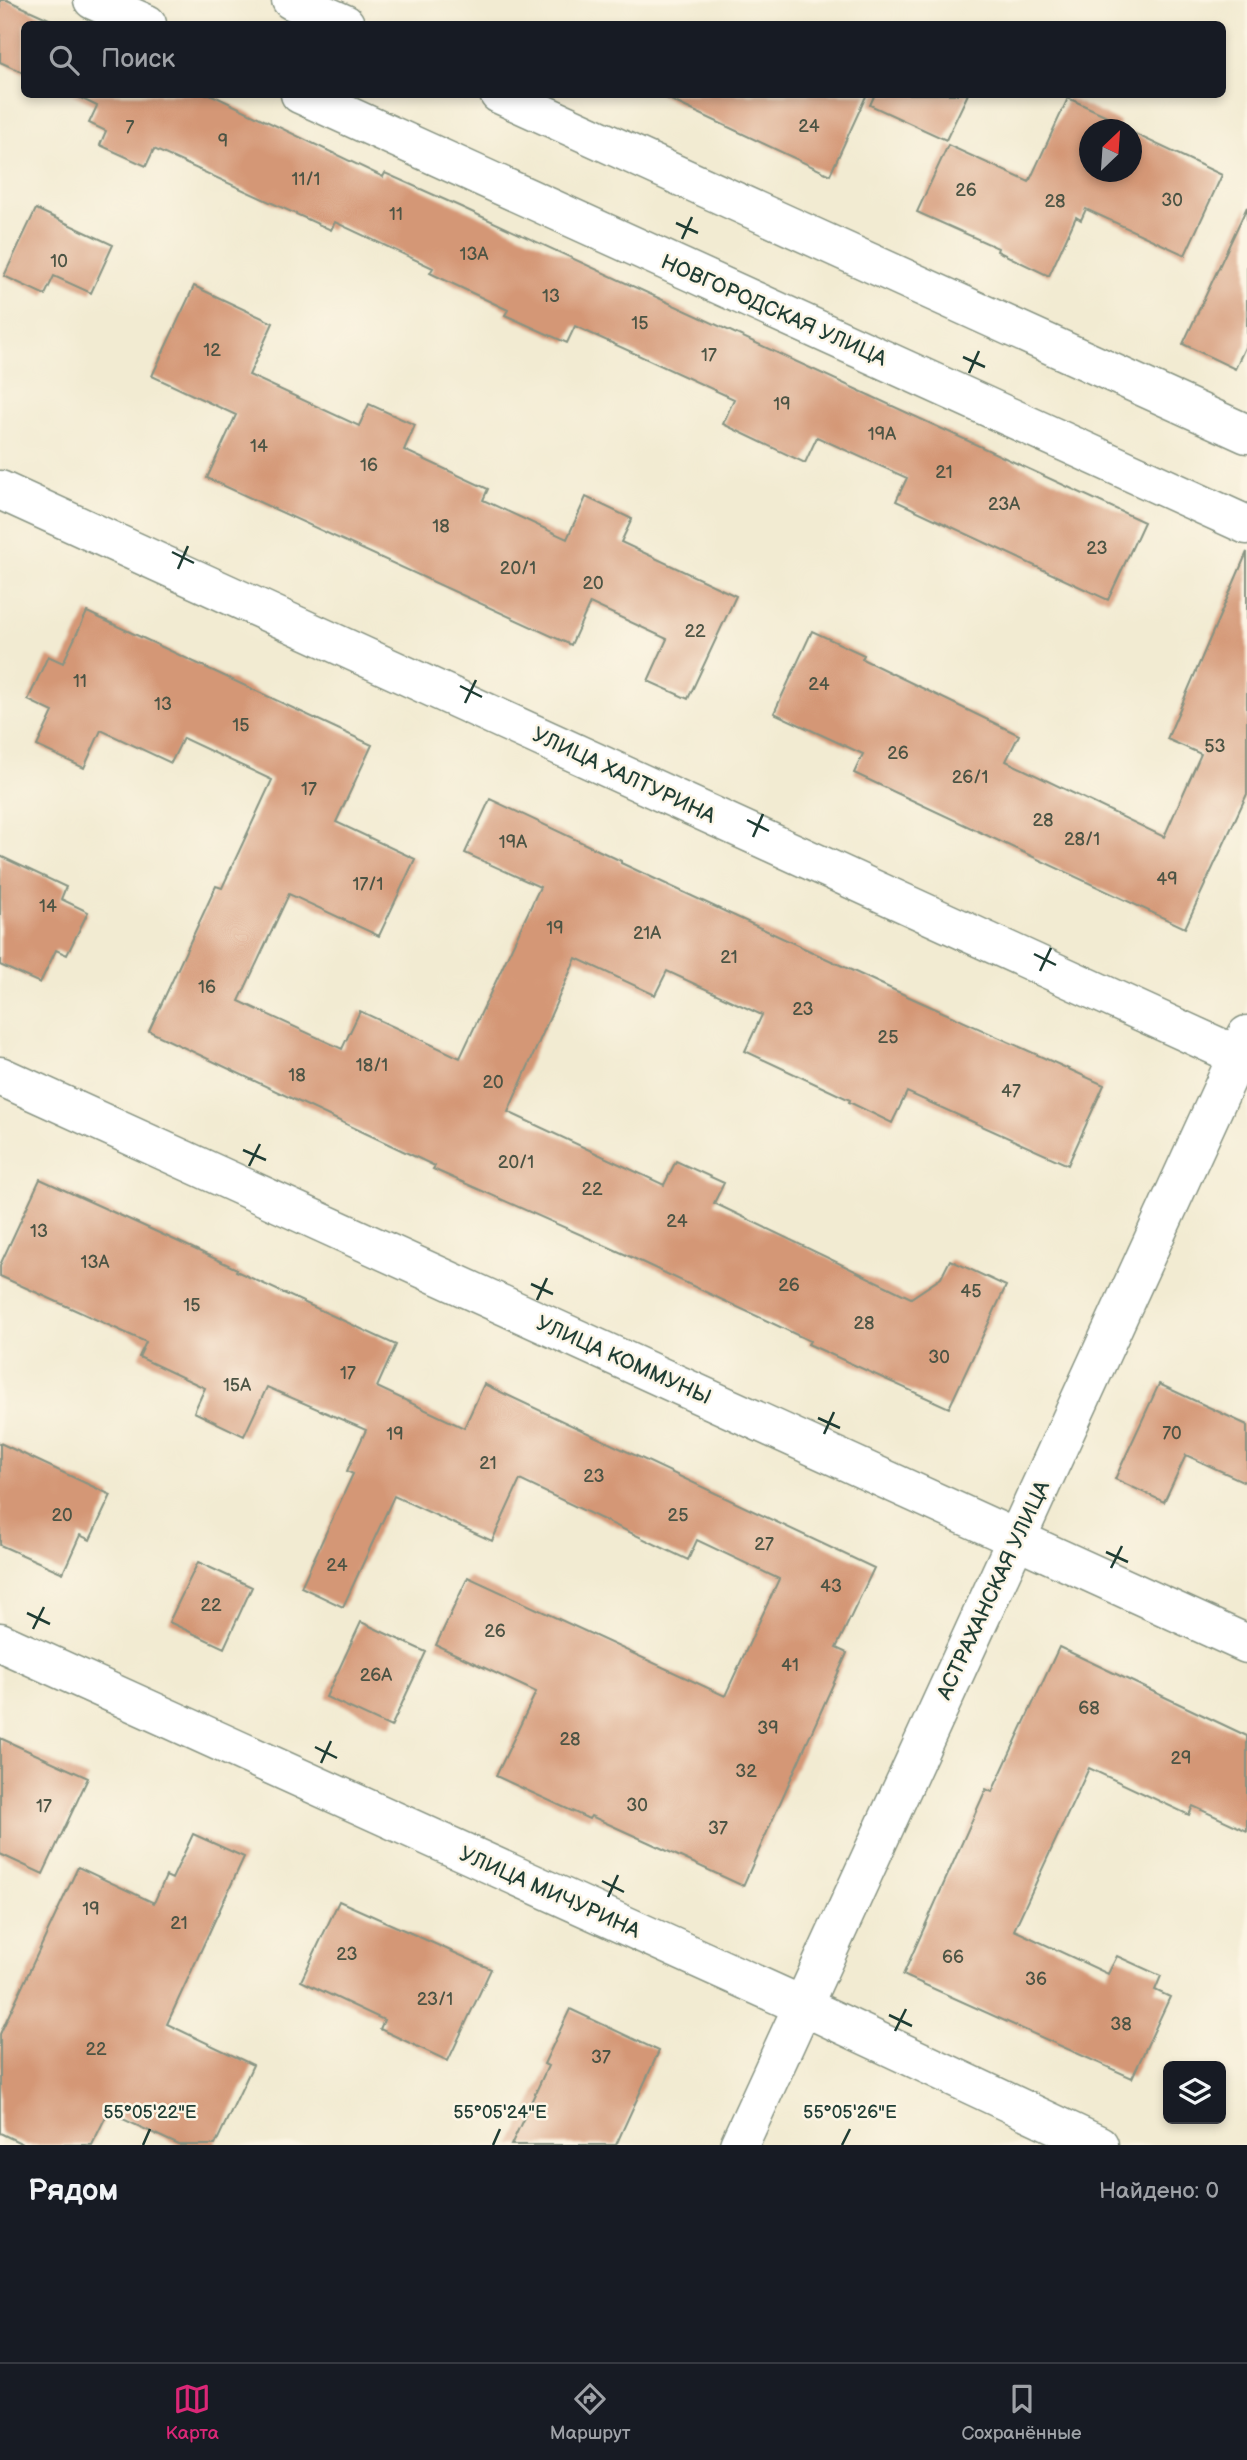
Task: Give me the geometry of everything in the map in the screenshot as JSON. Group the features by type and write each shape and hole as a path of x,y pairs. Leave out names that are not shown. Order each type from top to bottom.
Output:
{"street":[{"path":"93,0 140,21"},
{"path":"291,0 338,21"},
{"name":"НОВГОРОДСКАЯ УЛИЦА","path":"309,98 1247,525"},
{"path":"508,98 1247,435"},
{"name":"УЛИЦА ХАЛТУРИНА","path":"0,490 1244,1050"},
{"name":"АСТРАХАНСКАЯ УЛИЦА","path":"739,2145 1016,1538 1244,1050"},
{"name":"УЛИЦА КОММУНЫ","path":"0,1076 1247,1644"},
{"name":"УЛИЦА МИЧУРИНА","path":"0,1643 803,2006 1099,2145"}],"building":[{"path":"0,0 7,0 53,21 21,21 21,72 0,62"},
{"path":"80,98 218,98 383,177 385,173 461,207 1144,522 1108,600 896,501 907,478 817,437 805,463 723,424 734,399 575,326 567,343 505,315 508,310 430,273 433,268 335,222 331,230 154,149 146,166 100,145 106,131 89,123 97,106"},
{"path":"666,98 865,98 830,175"},
{"path":"873,98 966,98 946,140 870,105"},
{"path":"1068,98 1114,119 1079,119 1079,182 1142,182 1142,137 1222,175 1185,255 1086,209 1081,220 1076,217 1049,276 997,251 998,248 917,212 948,145 1029,182"},
{"path":"1247,207 1247,343 1235,369 1183,344"},
{"path":"36,209 113,245 91,293 54,276 45,295 4,276"},
{"path":"194,286 273,323 249,375 359,426 369,404 415,425 404,450 488,489 483,500 567,539 586,497 632,519 621,542 736,596 688,699 648,681 667,639 590,603 571,645 207,478 236,415 152,376"},
{"path":"1247,552 1247,794 1185,928 854,773 863,754 774,713 812,631 864,655 862,659 1019,735 1006,761 1164,837 1201,754 1167,739"},
{"path":"87,612 372,745 336,822 415,859 379,936 289,894 239,1001 342,1049 360,1011 460,1058 540,887 465,853 490,799 621,863 1104,1085 1068,1165 907,1092 892,1123 849,1102 850,1100 745,1051 762,1015 667,971 655,995 576,958 508,1112 664,1185 676,1161 724,1183 714,1203 911,1298 941,1278 950,1260 1006,1286 949,1408 808,1344 810,1341 631,1257 433,1169 435,1166 149,1031 216,886 222,888 272,780 183,738 171,763 101,730 84,768 37,746 53,712 28,700 48,656 63,663"},
{"path":"0,856 66,887 61,899 88,912 67,955 56,950 40,983 0,965"},
{"path":"40,1179 396,1345 377,1387 464,1428 484,1384 874,1568 836,1648 847,1653 743,1886 591,1816 589,1819 496,1776 536,1692 436,1645 468,1577 725,1696 779,1579 697,1540 688,1560 520,1480 492,1541 394,1496 343,1607 301,1587 353,1474 347,1471 366,1430 267,1387 244,1436 194,1412 205,1388 139,1357 146,1342 0,1276 0,1265"},
{"path":"1159,1384 1247,1425 1247,1483 1186,1455 1164,1502 1115,1479"},
{"path":"0,1443 111,1495 90,1540 80,1535 63,1573 0,1545"},
{"path":"198,1562 252,1587 224,1648 169,1622"},
{"path":"361,1622 426,1652 391,1727 326,1697"},
{"path":"1059,1647 1247,1736 1247,1831 1193,1806 1189,1815 1089,1768 1014,1930 1108,1974 1117,1956 1161,1976 1155,1990 1170,1997 1132,2078 903,1975 986,1789 992,1792"},
{"path":"0,1738 88,1778 43,1874 0,1854"},
{"path":"193,1834 244,1857 167,2024 253,2065 215,2145 179,2145 108,2112 92,2145 25,2145 0,2133 0,2034 78,1867 154,1903 166,1876 172,1879"},
{"path":"339,1901 491,1969 448,2061 380,2029 384,2020 301,1981"},
{"path":"570,2009 659,2051 616,2145 511,2145 548,2066 544,2064"}]}
